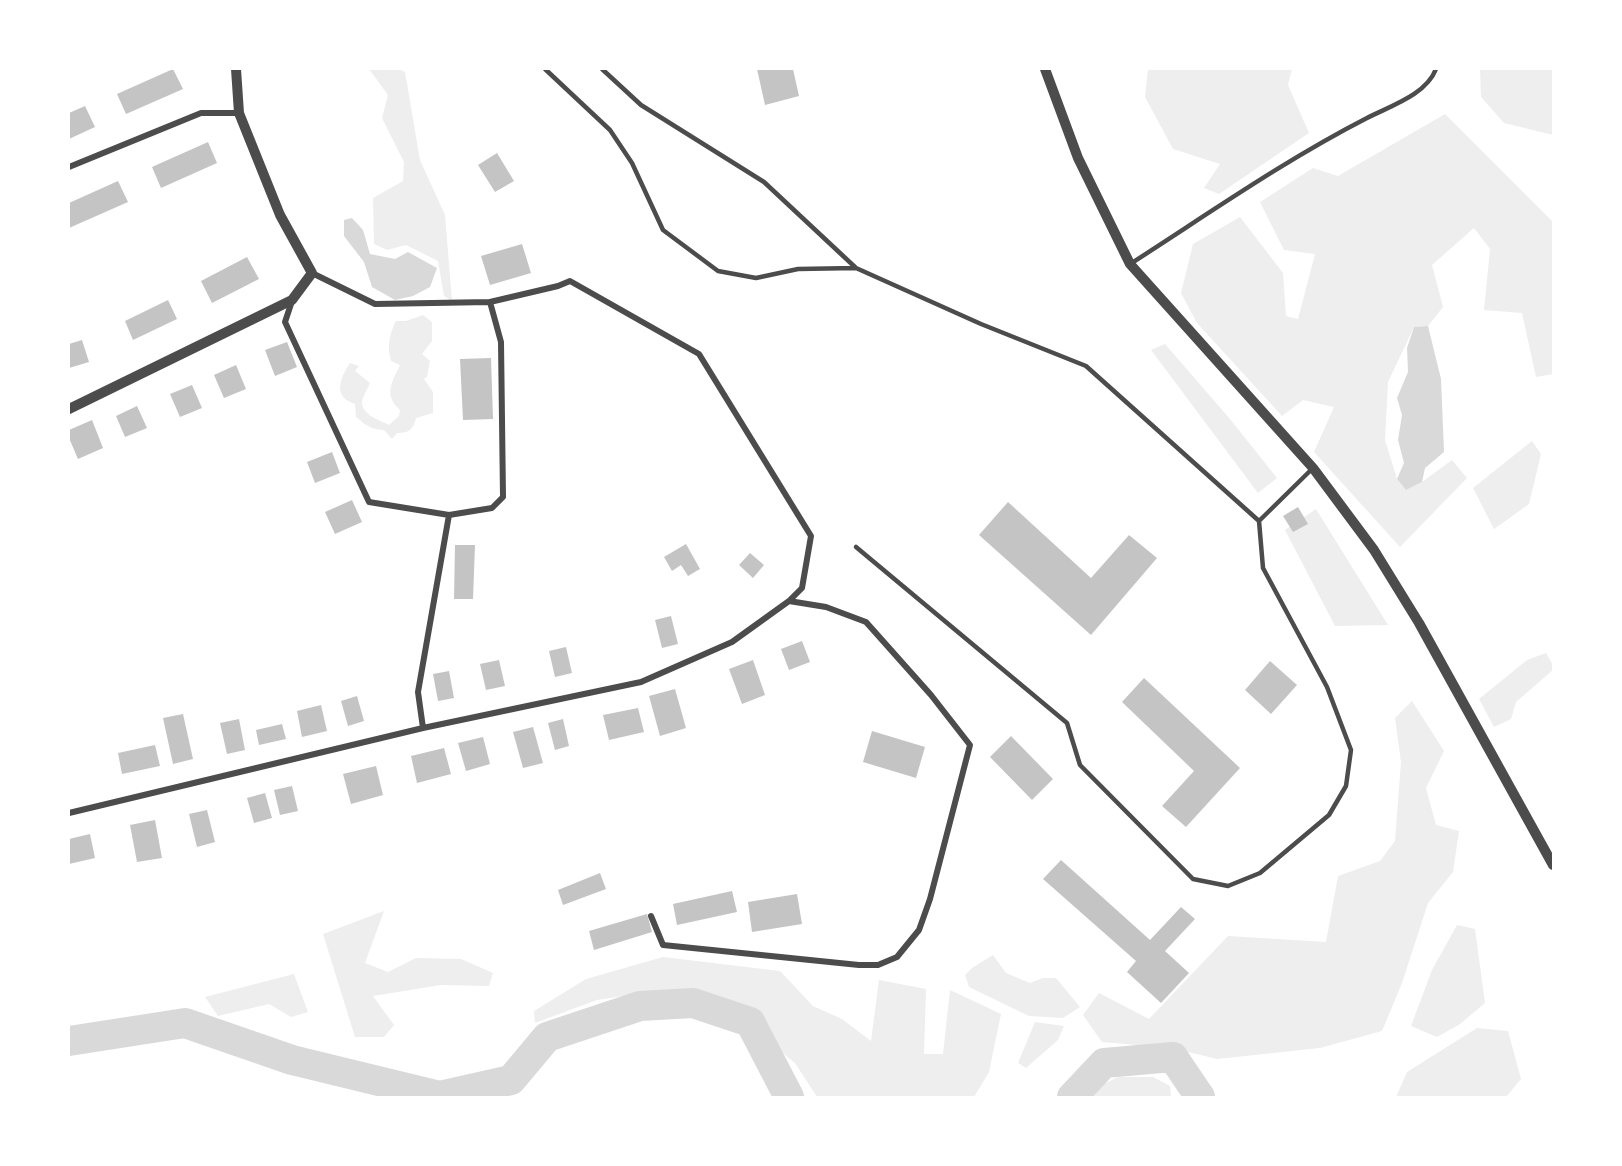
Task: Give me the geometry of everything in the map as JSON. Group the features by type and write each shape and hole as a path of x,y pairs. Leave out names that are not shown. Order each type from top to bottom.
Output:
{"street":[{"path":"69,813 423,728 641,682 732,642 789,601 802,588 811,536 699,354 570,281 490,302 375,304 312,273 280,215 239,113 236,69"},
{"path":"1045,69 1078,158 1130,264 1312,468 1374,550 1419,623 1553,865"},
{"path":"69,167 201,113 239,113"},
{"path":"312,273 292,300 285,322 369,502 449,515 492,508 503,497 501,342 490,302"},
{"path":"69,409 292,300"},
{"path":"423,728 418,692 449,515"},
{"path":"651,916 663,945 859,965 878,965 897,957 919,930 930,900 970,745 931,695 866,622 826,607 789,601"}],"lane":[{"path":"546,69 610,130 632,163 663,230 718,272 756,278 798,269 856,268"},
{"path":"602,69 641,105 764,182 856,268 981,324 1086,366 1259,521 1263,568 1327,687 1351,750 1346,786 1329,815 1260,873 1228,886 1193,879 1080,765 1067,723 856,547"},
{"path":"1130,264 1336,134 1414,94 1432,79 1436,69"},
{"path":"1259,521 1312,468"}],"shaded area":[{"path":"369,69 399,69 405,72 420,160 445,215 452,301 444,296 438,261 406,245 387,250 374,244 373,198 403,181 404,162 382,118 388,95"},
{"path":"1148,69 1292,69 1288,85 1309,133 1219,194 1204,188 1220,164 1173,149 1145,97"},
{"path":"1480,69 1553,69 1553,135 1504,123 1481,97"},
{"path":"1445,114 1553,222 1553,374 1536,377 1522,313 1484,310 1490,249 1474,228 1432,265 1443,307 1428,326 1414,327 1388,382 1385,440 1397,479 1406,490 1422,482 1452,460 1467,478 1400,547 1314,452 1334,407 1303,400 1282,416 1197,323 1181,293 1193,244 1240,217 1283,273 1286,316 1298,319 1315,254 1284,250 1260,202 1313,168 1338,176"},
{"path":"352,218 363,230 370,254 395,259 408,252 437,268 430,287 413,296 395,300 372,287 364,262 344,236 344,220"},
{"path":"423,315 432,322 432,341 422,354 430,361 427,377 424,379 433,392 433,413 416,418 410,430 397,433 392,439 384,430 372,428 356,417 355,404 343,397 341,381 350,363 359,366 355,371 370,383 362,401 365,410 389,425 399,416 400,410 390,394 400,365 391,361 389,341 392,331 396,321 406,321"},
{"path":"1428,326 1441,379 1444,452 1425,468 1422,482 1406,490 1397,479 1404,463 1398,440 1402,415 1397,398 1408,372 1407,348 1414,327"},
{"path":"1165,344 1277,478 1258,493 1151,350"},
{"path":"1532,441 1541,454 1529,504 1494,529 1473,488"},
{"path":"1316,509 1388,625 1335,626 1285,530"},
{"path":"1546,653 1553,665 1553,670 1516,702 1511,719 1494,727 1479,699 1527,660"},
{"path":"1412,701 1444,751 1426,788 1436,825 1459,831 1453,872 1428,903 1402,983 1382,1031 1320,1048 1217,1059 1172,1048 1102,1042 1083,1015 1099,993 1149,1019 1228,936 1326,942 1338,876 1380,861 1395,841 1401,762 1395,718"},
{"path":"384,911 365,963 388,972 416,958 461,959 493,973 489,986 441,985 373,996 394,1025 384,1037 355,1037 323,934"},
{"path":"1457,925 1475,929 1485,1003 1460,1024 1437,1037 1411,1026 1432,970"},
{"path":"993,955 1006,973 1030,983 1043,978 1056,978 1080,1007 1063,1018 1029,1016 969,987 965,975"},
{"path":"663,957 780,971 813,1006 842,1019 871,1041 879,980 926,989 924,1054 943,1054 950,990 1001,1014 989,1072 974,1097 817,1097 795,1063 774,1046 760,1012 702,997 651,992 597,1000 535,1023 534,1011 586,979"},
{"path":"294,974 308,1012 291,1017 269,1004 218,1016 205,997"},
{"path":"1035,1022 1064,1026 1058,1040 1026,1068 1018,1063"},
{"path":"1477,1028 1508,1031 1521,1079 1506,1097 1396,1097 1407,1072"},
{"path":"1118,1077 1153,1077 1170,1086 1171,1097 1087,1097 1092,1090"}],"building":[{"path":"173,69 183,89 126,114 117,94"},
{"path":"757,69 793,69 799,96 765,105"},
{"path":"85,106 95,127 69,139 69,113"},
{"path":"208,142 217,163 161,188 152,167"},
{"path":"497,153 514,181 495,192 478,165"},
{"path":"118,181 128,202 69,228 69,203"},
{"path":"522,244 531,273 490,285 481,256"},
{"path":"247,257 259,279 212,303 201,281"},
{"path":"168,300 177,319 133,340 125,321"},
{"path":"82,340 89,362 69,368 69,344"},
{"path":"287,342 297,367 275,376 265,350"},
{"path":"491,358 493,419 463,420 460,359"},
{"path":"236,365 246,389 224,398 214,375"},
{"path":"192,385 202,408 180,417 170,394"},
{"path":"137,406 147,428 125,437 116,416"},
{"path":"92,420 103,448 78,459 69,438 69,430"},
{"path":"332,452 340,473 315,483 307,462"},
{"path":"352,500 362,522 335,534 325,512"},
{"path":"1008,502 1091,578 1129,535 1157,558 1091,635 979,535"},
{"path":"1298,507 1308,524 1293,532 1283,516"},
{"path":"686,544 700,569 688,576 681,565 672,571 664,557"},
{"path":"455,545 475,545 473,599 454,599"},
{"path":"750,553 764,565 753,578 739,565"},
{"path":"671,616 678,644 662,648 655,620"},
{"path":"802,641 810,662 789,670 781,649"},
{"path":"566,647 572,673 555,677 549,651"},
{"path":"499,660 505,686 486,690 480,664"},
{"path":"753,660 765,695 742,704 729,669"},
{"path":"1270,661 1297,685 1271,714 1245,690"},
{"path":"449,671 454,698 438,701 433,674"},
{"path":"1144,678 1240,768 1186,827 1162,806 1194,771 1122,702"},
{"path":"675,689 686,728 660,736 649,696"},
{"path":"357,696 364,721 348,726 341,701"},
{"path":"321,705 327,731 302,737 297,711"},
{"path":"638,708 644,732 609,740 603,715"},
{"path":"183,714 193,759 173,764 163,718"},
{"path":"239,719 245,750 227,754 220,723"},
{"path":"563,719 569,746 555,750 548,723"},
{"path":"282,724 286,739 259,745 256,730"},
{"path":"533,727 543,763 523,768 513,732"},
{"path":"872,731 925,747 916,778 863,762"},
{"path":"1011,736 1053,779 1032,800 990,757"},
{"path":"483,737 490,764 466,771 458,743"},
{"path":"155,745 160,766 122,774 118,753"},
{"path":"444,748 451,774 417,783 411,756"},
{"path":"376,766 383,795 351,804 343,774"},
{"path":"292,786 298,811 280,815 274,790"},
{"path":"265,793 272,818 254,823 247,798"},
{"path":"207,810 215,842 197,847 189,814"},
{"path":"155,820 162,858 137,862 130,825"},
{"path":"90,834 95,858 69,864 69,839"},
{"path":"1061,860 1150,940 1181,907 1195,919 1165,951 1189,973 1161,1003 1127,972 1136,961 1043,879"},
{"path":"600,873 606,889 563,905 558,890"},
{"path":"732,891 737,912 677,925 673,904"},
{"path":"797,894 802,924 752,932 748,902"},
{"path":"647,914 652,932 594,950 589,931"}],"waterway":[{"path":"69,1041 185,1023 292,1060 440,1096 511,1080 547,1037 640,1006 693,1003 750,1022 789,1097"},
{"path":"1072,1097 1104,1063 1173,1057 1200,1097"}]}
